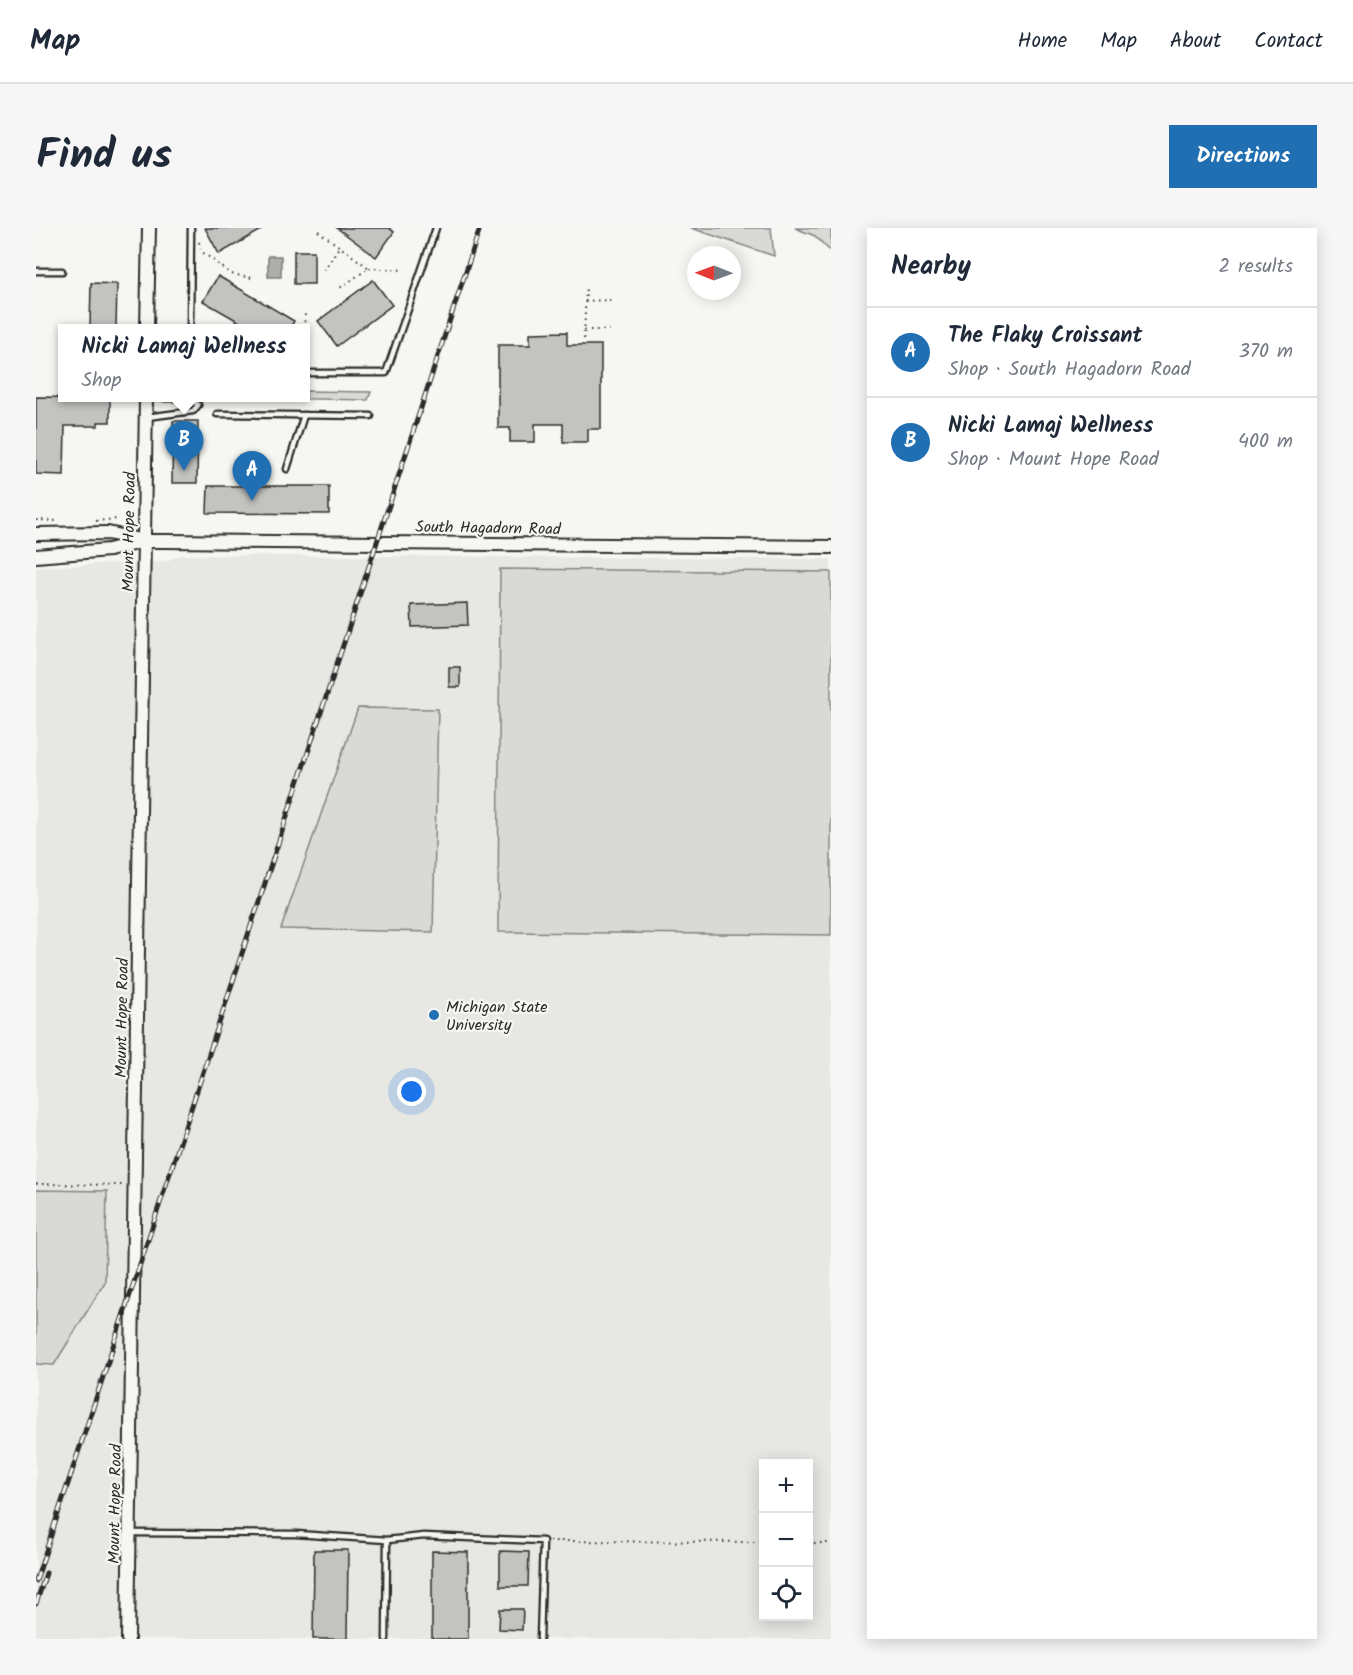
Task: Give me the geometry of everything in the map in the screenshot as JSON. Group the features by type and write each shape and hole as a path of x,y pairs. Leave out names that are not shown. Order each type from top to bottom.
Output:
{"street":[{"path":"147,324 149,228"},
{"name":"Mount Hope Road","path":"128,1639 146,402"},
{"name":"South Hagadorn Road","path":"36,534 108,533 144,541 831,547"},
{"name":"South Hagadorn Road","path":"36,556 110,550 144,541"}],"lane":[{"path":"190,324 191,228"},
{"path":"310,373 386,373 436,228"},
{"path":"36,271 62,271"},
{"path":"195,402 198,405"},
{"path":"146,417 193,411 198,402"},
{"path":"217,414 371,416"},
{"path":"287,470 303,415"},
{"path":"130,1533 296,1534 387,1540 423,1536 543,1540 540,1639"},
{"path":"386,1639 387,1540"}],"path":[{"path":"318,231 369,268 404,270"},
{"path":"199,239 201,250 231,274 252,278"},
{"path":"324,270 339,246"},
{"path":"337,290 369,268"},
{"path":"585,339 586,287"},
{"path":"585,301 614,300"},
{"path":"304,324 305,314"},
{"path":"584,330 614,330"},
{"path":"90,521 117,519"},
{"path":"36,520 64,521"},
{"path":"36,1184 136,1185"},
{"path":"543,1540 759,1542"},
{"path":"813,1543 831,1543"}],"shaded area":[{"path":"691,228 771,228 774,256"},
{"path":"795,228 831,228 831,252 815,236"},
{"path":"268,256 281,256 281,277 268,277"},
{"path":"310,391 371,392 368,400 310,399"},
{"name":"Michigan State University","path":"181,555 831,559 831,1639 36,1639 36,567 166,561"},
{"path":"500,569 831,572 831,935 498,932"},
{"path":"358,708 438,709 433,932 281,929"},
{"path":"36,1190 107,1191 105,1282 54,1365 36,1364"}],"building":[{"path":"205,228 265,228 219,254"},
{"path":"337,228 389,228 394,232 376,257"},
{"path":"294,251 314,251 314,284 294,284"},
{"path":"218,276 294,321 292,324 243,324 203,301"},
{"path":"373,280 392,305 337,346 318,321"},
{"path":"91,283 117,284 116,324 90,324"},
{"path":"567,332 567,345 601,345 601,429 588,429 588,442 563,442 563,424 535,424 535,442 510,442 510,428 498,428 498,345 530,345 530,333"},
{"path":"36,397 58,397 58,402 110,402 110,422 98,422 98,426 65,426 64,475 36,474"},
{"path":"173,421 198,421 197,483 172,483"},
{"path":"208,486 329,486 329,514 207,513"},
{"path":"467,603 468,625 412,627 411,605"},
{"path":"449,667 460,667 460,687 449,687"},
{"path":"314,1550 348,1550 347,1639 313,1639"},
{"path":"432,1551 468,1552 468,1639 432,1639"},
{"path":"500,1551 529,1552 528,1586 500,1586"},
{"path":"500,1609 523,1609 522,1630 499,1629"}],"railway":[{"path":"36,1581 480,228"},
{"path":"36,1604 46,1573"}],"place":[{"name":"Nicki Lamaj Wellness","path":"184,471"},
{"name":"The Flaky Croissant","path":"252,501"},
{"name":"Michigan State University","path":"434,1015"}]}
